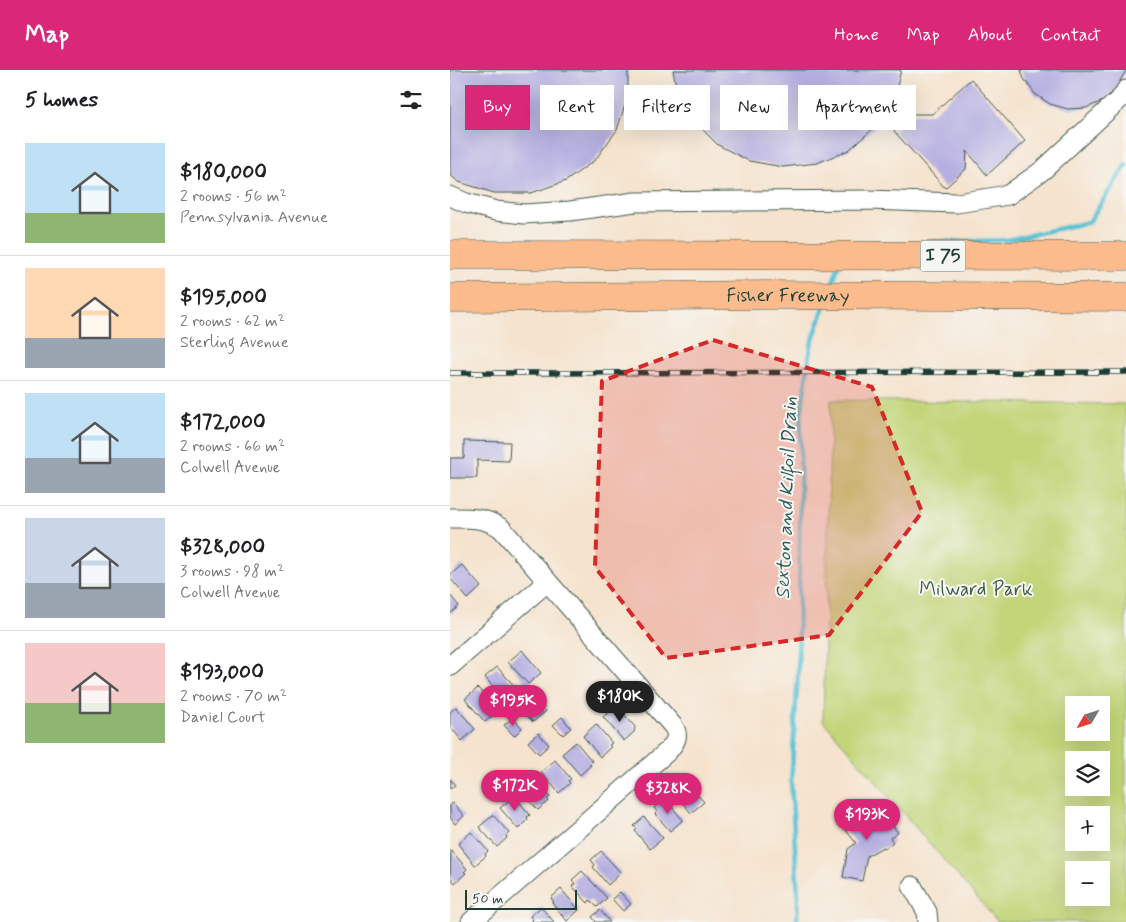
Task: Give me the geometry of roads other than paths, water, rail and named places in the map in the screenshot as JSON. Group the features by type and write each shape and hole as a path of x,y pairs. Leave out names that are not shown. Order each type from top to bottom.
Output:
{"highway":[{"name":"Fisher Freeway","path":"450,256 1126,256"},
{"name":"Fisher Freeway","path":"450,298 769,295 1126,298"}],"street":[{"path":"450,196 496,212 524,214 570,211 634,202 868,200 957,203 1008,195 1043,170 1123,96 1126,90"},
{"path":"450,518 479,518 490,521 500,528 673,726 677,735 676,742 668,751 472,922"},
{"path":"450,666 547,582"},
{"path":"912,886 927,912 928,922"}],"waterway":[{"name":"Sexton and Kilfoil Drain","path":"931,242 1007,240 1089,222 1126,165"},
{"name":"Sexton and Kilfoil Drain","path":"832,285 839,264"},
{"name":"Sexton and Kilfoil Drain","path":"797,922 798,896 791,782 798,674 801,416 811,345 825,305"}],"railway":[{"path":"450,373 1126,372"}],"park label":[{"name":"Milward Park","path":"976,589"}]}
